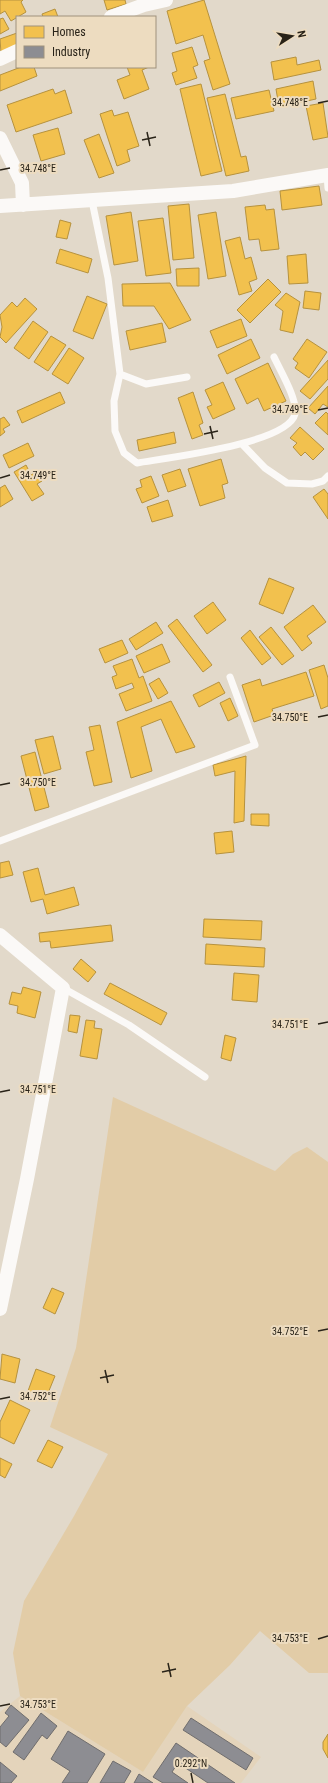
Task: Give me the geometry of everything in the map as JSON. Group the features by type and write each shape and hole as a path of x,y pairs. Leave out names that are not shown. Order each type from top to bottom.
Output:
{"street":[{"path":"114,16 144,5 166,0"},
{"path":"0,59 16,51"},
{"path":"0,138 22,182 23,205"},
{"path":"0,206 233,191 328,179"},
{"path":"0,935 63,988 0,1308"}],"lane":[{"path":"92,201 108,278 120,374 114,401 115,431 124,453 136,463 242,444 260,439 290,424 295,413 293,398 274,357"},
{"path":"120,374 146,384 187,377"},
{"path":"242,444 265,468 287,483 312,484 323,481 328,476"},
{"path":"0,841 255,745 230,677"},
{"path":"63,988 129,1025 205,1077"}],"shaded area":[{"path":"113,1097 275,1171 293,1154 307,1147 328,1162 328,1673 309,1673 260,1631 230,1665 187,1706 143,1772 20,1696 13,1653 24,1601 74,1516 108,1454 50,1427 76,1348"},
{"path":"20,1696 143,1772 187,1706 261,1757 241,1783 0,1783 0,1712"}],"building: Homes":[{"path":"0,0 23,0 21,2 26,12 19,16 16,16 16,18 11,21 5,11 0,14"},
{"path":"104,0 125,0 126,4 107,10"},
{"path":"204,0 230,84 213,90 204,61 210,59 203,35 176,44 167,11"},
{"path":"55,9 58,16 43,16 42,14"},
{"path":"3,18 9,29 0,34 0,19"},
{"path":"16,33 16,47 1,53 0,39"},
{"path":"192,47 198,65 193,67 197,78 176,85 172,73 177,71 172,53"},
{"path":"296,57 297,65 319,60 321,70 274,80 271,62"},
{"path":"18,68 34,68 37,76 0,91 0,75"},
{"path":"127,68 147,68 142,70 149,89 124,99 117,80 130,75"},
{"path":"313,81 316,99 279,107 276,89"},
{"path":"201,84 222,171 201,176 180,89"},
{"path":"53,89 55,94 65,90 72,113 16,132 7,105"},
{"path":"269,90 274,111 236,119 231,98"},
{"path":"225,94 241,157 246,156 249,171 226,176 207,98"},
{"path":"323,103 328,137 313,140 306,106"},
{"path":"112,110 114,116 128,112 139,146 127,150 130,161 117,166 100,114"},
{"path":"58,128 65,154 41,161 33,135"},
{"path":"99,134 114,173 99,178 84,140"},
{"path":"319,186 322,205 282,210 280,191"},
{"path":"189,204 194,258 173,260 168,206"},
{"path":"265,205 266,210 274,209 279,249 261,251 259,239 249,240 245,207"},
{"path":"131,212 138,261 114,265 106,216"},
{"path":"216,212 226,276 208,279 198,215"},
{"path":"163,218 171,273 146,276 138,221"},
{"path":"60,220 71,223 67,239 56,237"},
{"path":"240,237 245,259 251,257 257,279 249,282 252,291 239,295 225,241"},
{"path":"60,249 92,259 88,273 56,263"},
{"path":"306,254 308,283 289,284 287,256"},
{"path":"199,268 199,286 177,286 176,269"},
{"path":"268,279 281,292 250,323 237,310"},
{"path":"170,283 191,320 169,329 154,306 123,306 122,284"},
{"path":"305,291 321,293 319,310 303,308"},
{"path":"286,293 300,302 293,333 280,330 283,311 275,305"},
{"path":"87,296 107,304 93,339 73,331"},
{"path":"25,298 37,309 6,343 0,337 2,327 0,315 12,302 17,307"},
{"path":"241,319 247,336 217,348 210,331"},
{"path":"33,321 48,332 29,359 14,348"},
{"path":"162,323 166,342 130,350 126,331"},
{"path":"51,336 66,345 48,371 34,362"},
{"path":"251,339 260,358 227,374 218,355"},
{"path":"307,339 327,352 309,378 295,368 298,363 293,359"},
{"path":"69,348 84,358 68,384 52,374"},
{"path":"328,360 328,379 310,399 300,391"},
{"path":"268,363 286,401 264,411 258,398 247,404 235,379"},
{"path":"223,382 235,409 213,419 207,407 212,405 205,390"},
{"path":"328,386 328,407 323,404 315,414 308,408"},
{"path":"60,392 65,403 22,423 17,411"},
{"path":"193,392 203,423 199,425 203,435 192,439 178,398"},
{"path":"326,412 328,414 328,435 315,423"},
{"path":"4,417 10,425 3,429 5,432 0,436 0,419"},
{"path":"300,427 324,449 313,460 305,452 301,456 293,447 297,443 290,438"},
{"path":"174,432 176,443 139,451 137,440"},
{"path":"28,443 34,456 9,468 3,455"},
{"path":"221,459 228,483 222,485 225,498 200,506 188,469"},
{"path":"26,465 31,475 36,471 42,481 37,484 44,494 32,501 14,472"},
{"path":"180,469 186,486 168,492 162,475"},
{"path":"151,476 159,496 142,503 136,489 142,487 140,480"},
{"path":"5,485 13,499 0,507 0,488"},
{"path":"324,489 328,494 328,519 313,497"},
{"path":"168,500 173,516 152,522 147,507"},
{"path":"269,578 294,588 283,614 259,604"},
{"path":"213,602 226,620 207,634 194,616"},
{"path":"313,605 326,622 307,636 312,643 302,651 284,627"},
{"path":"177,619 212,665 203,672 168,626"},
{"path":"156,622 163,633 136,650 129,639"},
{"path":"271,627 294,656 282,665 259,637"},
{"path":"250,630 271,658 262,665 241,638"},
{"path":"122,640 128,653 105,663 99,649"},
{"path":"162,644 170,662 144,673 136,656"},
{"path":"132,659 139,678 143,676 152,701 126,711 119,694 134,688 132,683 116,689 112,677 117,675 113,666"},
{"path":"324,665 328,678 328,706 321,709 309,670"},
{"path":"306,672 314,696 272,709 274,715 254,722 242,685 260,679 262,686"},
{"path":"159,678 168,693 158,699 149,684"},
{"path":"219,682 225,693 199,707 193,695"},
{"path":"230,698 238,716 228,721 220,703"},
{"path":"171,701 195,747 176,753 161,719 141,727 152,771 131,778 117,722"},
{"path":"100,725 112,782 94,786 86,752 94,750 89,727"},
{"path":"53,736 61,769 44,774 35,740"},
{"path":"35,752 49,807 35,811 21,756"},
{"path":"246,756 244,821 234,823 235,771 215,776 213,765"},
{"path":"251,814 269,814 269,826 251,825"},
{"path":"232,831 234,852 216,854 214,833"},
{"path":"9,861 13,875 0,878 0,863"},
{"path":"38,868 45,895 74,887 79,905 47,914 43,899 31,902 23,872"},
{"path":"204,919 262,921 261,940 203,937"},
{"path":"111,925 113,941 51,948 50,941 40,942 39,933"},
{"path":"206,944 265,948 264,967 205,964"},
{"path":"81,959 96,972 88,982 73,969"},
{"path":"234,973 259,975 257,1002 232,1000"},
{"path":"110,983 167,1013 161,1025 104,994"},
{"path":"23,987 41,992 35,1018 17,1013 18,1006 9,1004 12,992 21,994"},
{"path":"70,1015 80,1016 77,1033 68,1031"},
{"path":"86,1020 95,1021 94,1028 102,1029 97,1059 80,1056"},
{"path":"225,1035 236,1038 231,1061 221,1058"},
{"path":"52,1288 64,1293 55,1314 43,1308"},
{"path":"2,1354 20,1359 15,1383 0,1379"},
{"path":"36,1369 55,1376 46,1398 28,1391"},
{"path":"10,1400 30,1410 14,1444 0,1437 0,1422"},
{"path":"48,1440 63,1447 52,1468 37,1461"},
{"path":"0,1458 12,1464 5,1478 0,1475"},
{"path":"328,1734 328,1758 323,1749 323,1742"}],"building: Industry":[{"path":"11,1705 29,1720 6,1747 0,1742 0,1727 9,1716 5,1713"},
{"path":"41,1713 57,1726 47,1739 42,1735 24,1760 13,1752"},
{"path":"191,1718 253,1758 246,1770 183,1730"},
{"path":"68,1731 105,1754 87,1783 62,1783 70,1771 51,1759"},
{"path":"176,1743 235,1783 208,1783 178,1763 172,1772 188,1783 163,1783 153,1777"},
{"path":"113,1761 131,1771 124,1783 100,1783"},
{"path":"0,1762 17,1776 11,1783 0,1783"},
{"path":"139,1774 153,1783 134,1783"}]}
